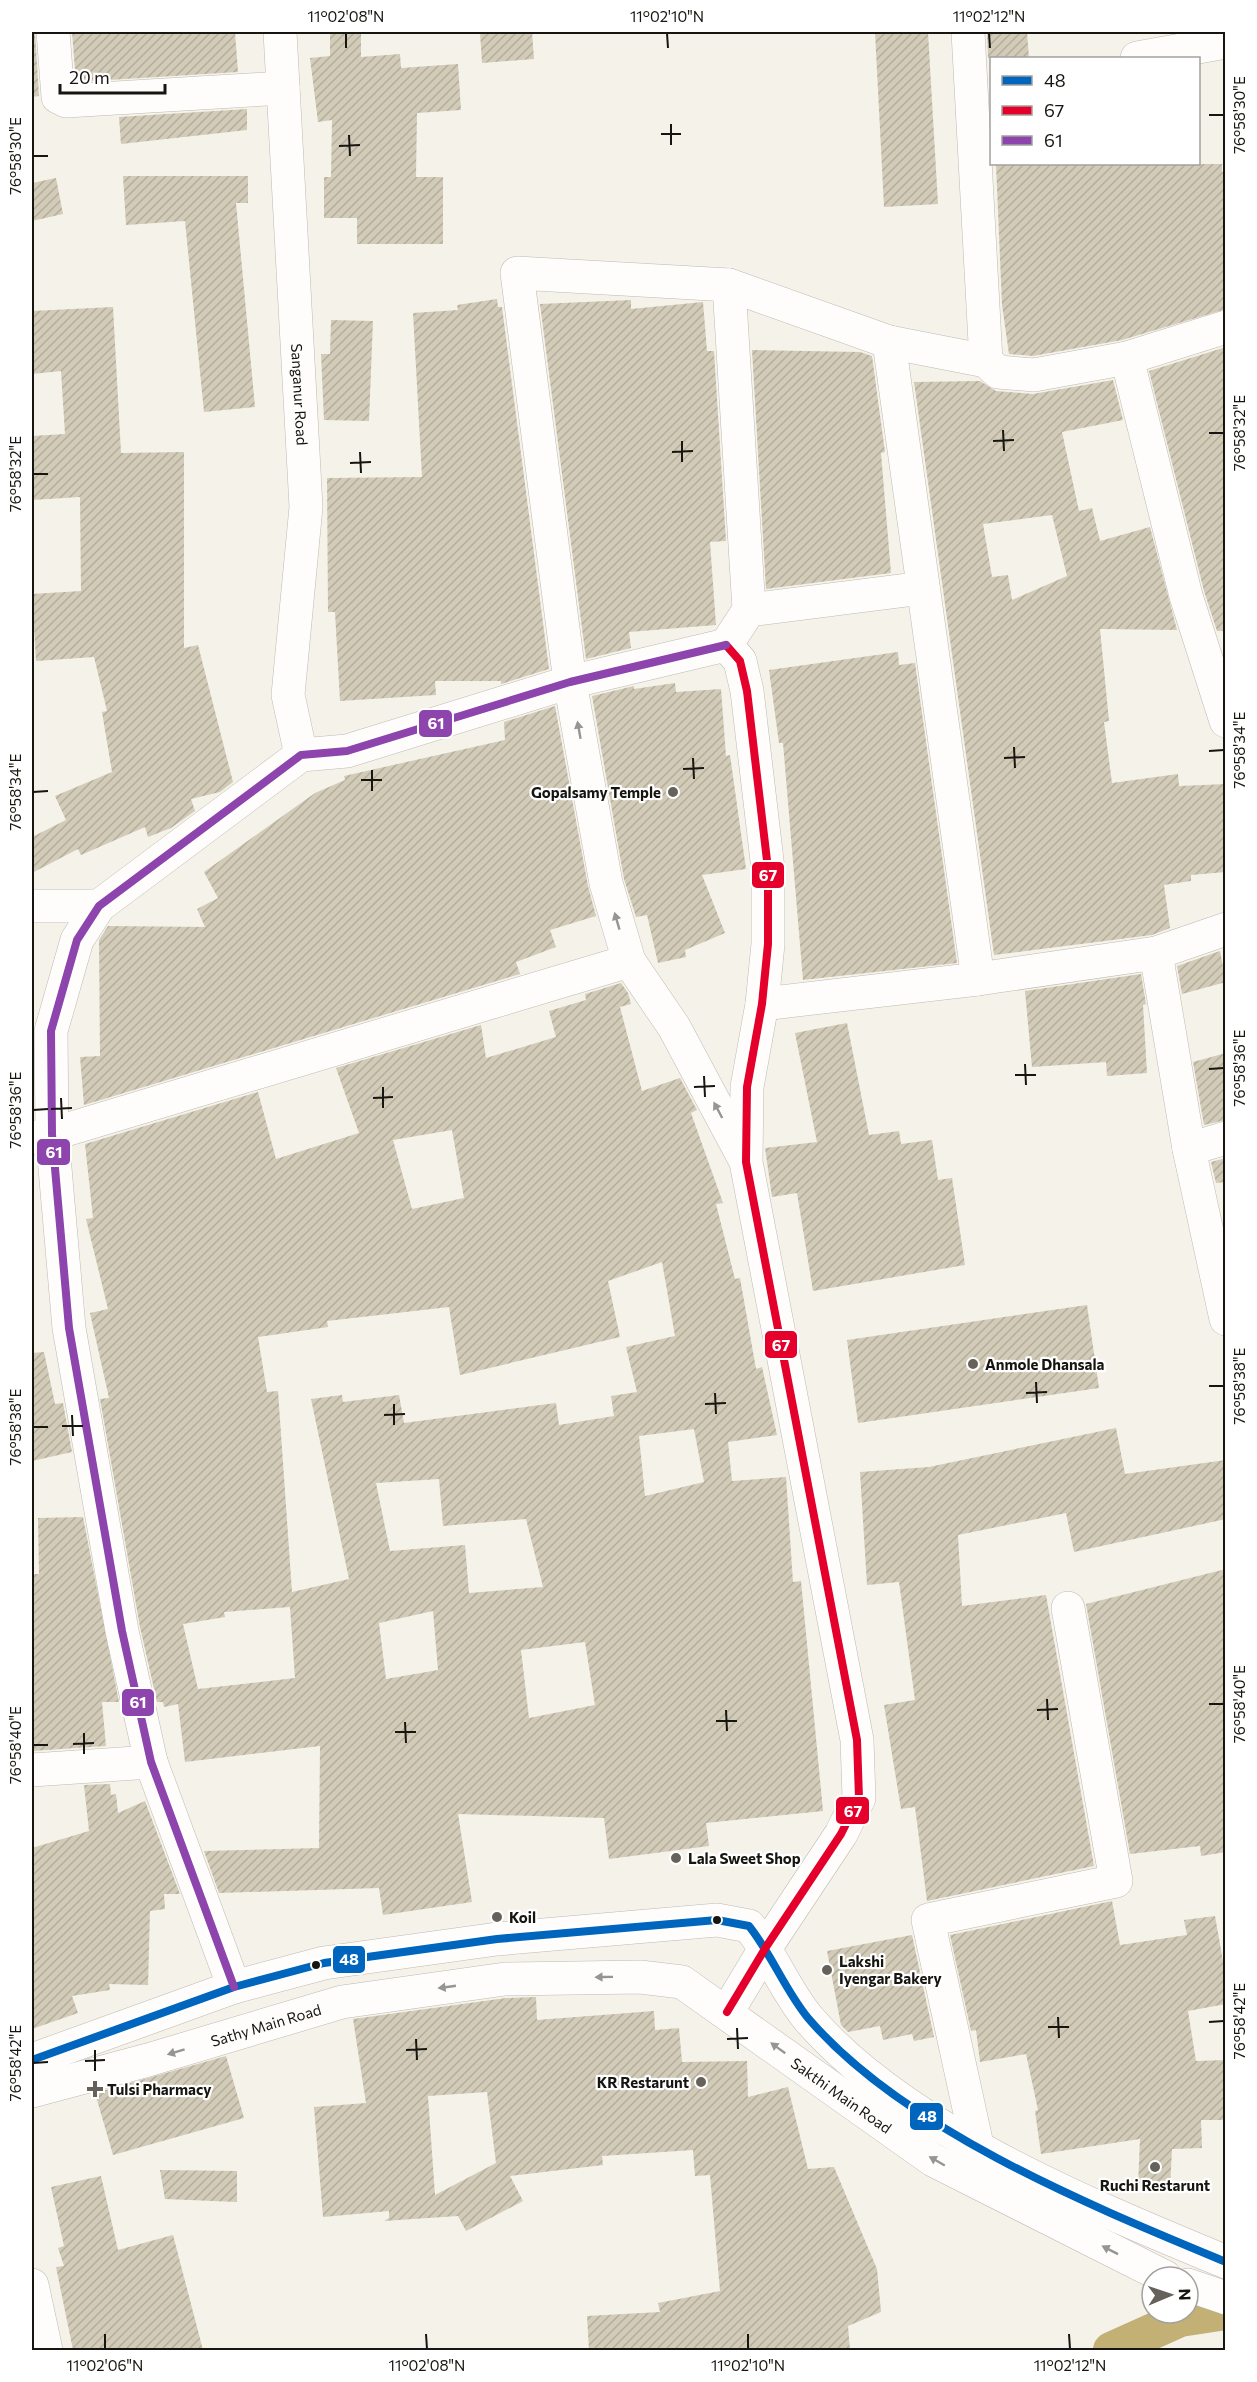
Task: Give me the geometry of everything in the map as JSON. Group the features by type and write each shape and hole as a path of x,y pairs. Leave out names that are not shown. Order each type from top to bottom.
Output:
{"main road":[{"path":"53,32 58,97 66,101 283,88"},
{"name":"Sanganur Road","path":"279,32 306,507 288,695 301,755"},
{"path":"968,32 981,88 986,361"},
{"path":"1143,57 1226,42"},
{"path":"746,1162 674,1027 629,961 606,883 570,682 517,273 729,285 889,342 986,361 998,372 1034,375 1128,358 1226,327"},
{"path":"234,1987 151,1762 122,1631 69,1328 42,1136 51,1031 77,940 99,906 301,755 347,751 570,682 726,645 749,610 729,285"},
{"path":"889,342 978,979"},
{"path":"1128,358 1186,596 1226,721"},
{"path":"749,610 923,588"},
{"path":"726,645 740,661 747,691 768,869 768,944 762,1004 747,1087 746,1162 857,1740 859,1798 842,1834 766,1947 727,2012"},
{"path":"33,906 99,906"},
{"path":"762,1004 978,979 1156,953 1226,929"},
{"path":"1156,953 1189,1149 1226,1319"},
{"path":"42,1136 629,961"},
{"path":"1189,1149 1226,1138"},
{"path":"977,2145 928,1920 1116,1881 1068,1608"},
{"path":"32,1770 151,1762"},
{"path":"32,2060 234,1987 324,1963 497,1939 717,1920 749,1926 766,1947 807,2016 868,2075 928,2118 1052,2187 1217,2252"},
{"name":"Sakthi Main Road","path":"505,1979 640,1977 682,1982 933,2160 1144,2265"},
{"name":"Sathy Main Road","path":"32,2091 148,2060 342,2002 505,1979"},
{"path":"32,2285 46,2350"},
{"name":"Sakthi Main Road","path":"1200,2289 1226,2298"}],"building":[{"path":"32,32 35,32 39,96 32,97"},
{"path":"72,32 235,32 238,72 76,82"},
{"path":"330,32 361,32 361,57 400,54 401,68 458,64 461,110 417,113 416,177 443,177 443,244 357,244 357,218 324,218 324,177 331,177 332,120 318,122 310,58 330,56"},
{"path":"480,32 532,32 534,59 482,63"},
{"path":"875,32 928,32 938,204 884,207"},
{"path":"987,32 1027,32 1029,57 988,58"},
{"path":"247,109 247,130 121,144 119,117"},
{"path":"1222,164 1222,172 1226,171 1226,309 1122,340 1033,356 1009,354 1002,305 996,165"},
{"path":"123,176 248,176 248,203 236,203 255,407 204,412 185,221 126,225"},
{"path":"56,178 63,214 32,221 32,183"},
{"path":"497,299 498,307 502,307 549,669 501,684 501,681 435,681 436,695 340,701 335,612 328,612 327,478 422,477 413,313 458,310 457,305"},
{"path":"631,300 631,309 703,302 707,351 714,351 726,541 710,542 716,625 629,632 631,648 586,659 540,304"},
{"path":"113,307 121,453 184,452 184,648 198,645 233,782 220,792 191,799 195,811 171,828 148,837 145,827 81,855 78,849 32,873 32,837 66,820 55,796 112,772 102,712 107,711 94,657 36,661 32,594 81,591 80,497 32,500 32,436 65,434 61,371 32,374 32,311"},
{"path":"331,320 373,321 369,421 324,420 321,354 330,354"},
{"path":"1226,347 1226,631 1217,631 1204,591 1149,371"},
{"path":"752,350 860,352 872,356 885,452 881,453 891,573 766,589"},
{"path":"1113,380 1123,420 1062,432 1079,511 1092,508 1100,541 1150,527 1177,630 1100,629 1109,721 1104,722 1112,783 1178,774 1179,786 1226,784 1226,872 1191,875 1191,881 1164,885 1170,928 1152,935 994,955 914,382 980,381 996,391 1033,394","holes":["1052,515 1067,576 1012,600 1008,575 992,577 983,524"]},
{"path":"898,652 899,665 915,663 957,963 803,980 783,743 779,743 769,670"},
{"name":"Gopalsamy Temple","path":"675,683 676,692 721,689 726,756 730,755 746,869 702,875 725,933 685,950 686,957 658,963 647,915 636,917 624,879 592,696 634,686 634,689"},
{"path":"555,706 588,886 596,916 550,930 556,947 516,962 520,974 84,1105 80,1057 100,1056 99,940 108,926 205,927 197,909 218,898 204,872 315,793 345,780 344,776 505,740 504,722"},
{"path":"1220,951 1226,982 1182,994 1177,966"},
{"path":"1141,974 1146,1004 1143,1005 1147,1073 1107,1076 1106,1062 1032,1067 1025,991"},
{"path":"621,983 628,993 631,1004 620,1007 642,1091 680,1078 697,1110 691,1113 723,1203 716,1204 735,1279 740,1278 756,1369 762,1367 777,1435 728,1442 732,1481 786,1477 793,1582 801,1581 823,1811 706,1823 709,1846 609,1859 604,1818 458,1814 472,1902 383,1915 379,1888 219,1893 204,1851 319,1848 320,1746 185,1762 178,1704 164,1707 163,1702 157,1702 140,1627 100,1399 109,1398 90,1313 108,1309 86,1219 93,1218 85,1144 258,1092 276,1159 359,1133 336,1068 481,1025 486,1058 556,1037 549,1011 586,1000 585,994","holes":["452,1130 464,1198 412,1209 393,1140","662,1262 675,1336 626,1347 637,1392 611,1396 614,1416 559,1425 556,1403 404,1423 399,1395 343,1402 342,1395 311,1399 349,1579 292,1592 278,1391 267,1392 258,1337 328,1327 327,1321 449,1307 460,1375 620,1337 608,1281","694,1429 704,1482 645,1496 639,1436","439,1479 443,1526 526,1519 543,1587 469,1593 465,1545 390,1551 376,1483","290,1607 295,1678 198,1689 183,1624 225,1617 224,1612","433,1611 438,1670 386,1679 379,1623","585,1642 595,1705 529,1718 521,1650"]},
{"path":"847,1023 869,1135 899,1131 901,1144 932,1140 938,1180 952,1178 965,1265 813,1291 797,1193 772,1197 765,1148 817,1142 795,1033"},
{"path":"1226,1053 1226,1120 1204,1125 1193,1062"},
{"path":"1226,1158 1226,1182 1216,1183 1211,1162"},
{"name":"Anmole Dhansala","path":"1087,1305 1099,1388 858,1423 847,1340"},
{"path":"44,1352 55,1404 63,1403 72,1452 32,1461 32,1353"},
{"path":"1116,1428 1125,1474 1226,1460 1226,1519 1074,1552 1066,1513 958,1535 962,1606 1046,1595 1094,1866 927,1901 915,1807 901,1809 884,1705 915,1700 899,1582 867,1585 860,1472 929,1467"},
{"path":"83,1517 119,1702 102,1702 106,1746 32,1751 32,1574 39,1574 38,1518"},
{"path":"1226,1569 1226,1852 1201,1856 1200,1846 1130,1854 1086,1604"},
{"path":"110,1784 111,1795 116,1794 118,1813 145,1801 180,1894 164,1894 165,1909 150,1911 148,1985 109,1984 110,1990 72,1996 78,2013 32,2029 32,1848 89,1831 84,1785"},
{"path":"1112,1901 1120,1945 1187,1935 1184,1920 1215,1916 1226,1978 1226,2004 1188,2011 1196,2061 1226,2060 1226,2120 1201,2120 1202,2148 1172,2149 1170,2189 1138,2187 1140,2139 1041,2154 1035,2111 1038,2110 1026,2054 980,2062 976,2030 971,2031 950,1935"},
{"path":"912,1935 934,2037 914,2041 912,2034 883,2040 880,2026 848,2032 841,2025 827,1951"},
{"path":"536,1997 537,2020 654,2011 655,2030 679,2028 682,2062 747,2061 748,2097 788,2087 808,2169 834,2167 877,2269 881,2312 848,2326 850,2350 589,2350 587,2316 660,2312 658,2303 720,2291 710,2175 695,2176 693,2150 602,2156 603,2165 510,2176 523,2201 466,2231 458,2216 384,2221 389,2218 389,2211 323,2217 314,2107 366,2103 353,2019 506,1998","holes":["487,2092 496,2163 435,2195 428,2096"]},
{"path":"226,2056 244,2118 113,2155 95,2093"},
{"path":"160,2170 237,2171 237,2202 165,2199"},
{"path":"101,2176 118,2250 173,2235 203,2350 73,2350 56,2267 64,2266 58,2248 64,2246 51,2187"}],"waterway":[{"path":"1111,2350 1180,2319 1226,2312"}],"transit line":[{"name":"67","path":"726,645 740,661 747,691 768,869 768,944 762,1004 747,1087 746,1162 857,1740 859,1798 841,1834 766,1947 727,2012"},
{"name":"61","path":"234,1987 151,1762 122,1631 69,1328 52,1134 51,1031 77,940 99,906 301,755 347,751 570,682 726,645"},
{"name":"48","path":"32,2060 234,1987 324,1963 497,1939 717,1920 749,1926 808,2018 848,2058 895,2096 947,2130 1002,2161 1117,2216 1226,2262"}],"place":[{"name":"Gopalsamy Temple","path":"673,792"},
{"name":"Anmole Dhansala","path":"973,1364"},
{"name":"Lala Sweet Shop","path":"676,1858"},
{"name":"Koil","path":"497,1917"},
{"name":"Lakshi Iyengar Bakery","path":"827,1970"},
{"name":"KR Restarunt","path":"701,2082"},
{"name":"Tulsi Pharmacy","path":"95,2089"},
{"name":"Ruchi Restarunt","path":"1155,2167"}]}
